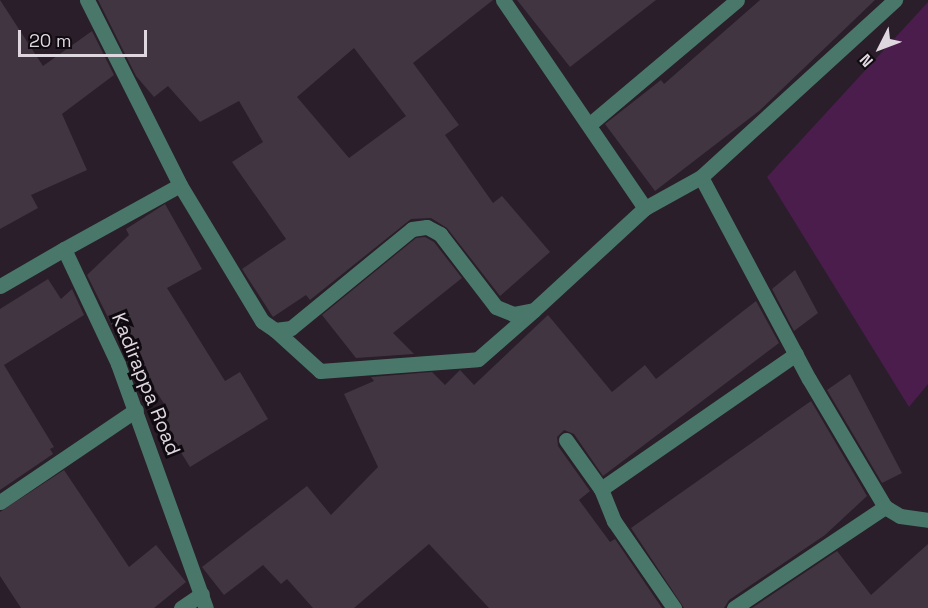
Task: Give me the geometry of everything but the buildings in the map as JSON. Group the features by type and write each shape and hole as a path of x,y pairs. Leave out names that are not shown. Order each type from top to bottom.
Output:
{"street":[{"path":"87,0 180,185 262,321 320,371 478,358 645,208 701,177 895,0"},
{"path":"503,0 590,124 645,208"},
{"path":"590,124 737,0"},
{"path":"701,177 796,354 885,507 900,516 928,520"},
{"path":"0,285 180,185"},
{"path":"275,330 291,328 412,229 427,227 440,234 496,307 513,314 534,310"},
{"name":"Kadirappa Road","path":"64,249 136,410 204,601"},
{"path":"601,489 796,354"},
{"path":"0,502 136,410"},
{"path":"566,440 601,489 614,521 674,608"},
{"path":"734,608 885,507"},
{"path":"181,608 204,601"}],"shaded area":[{"path":"928,2 928,384 909,407 767,177"}]}
